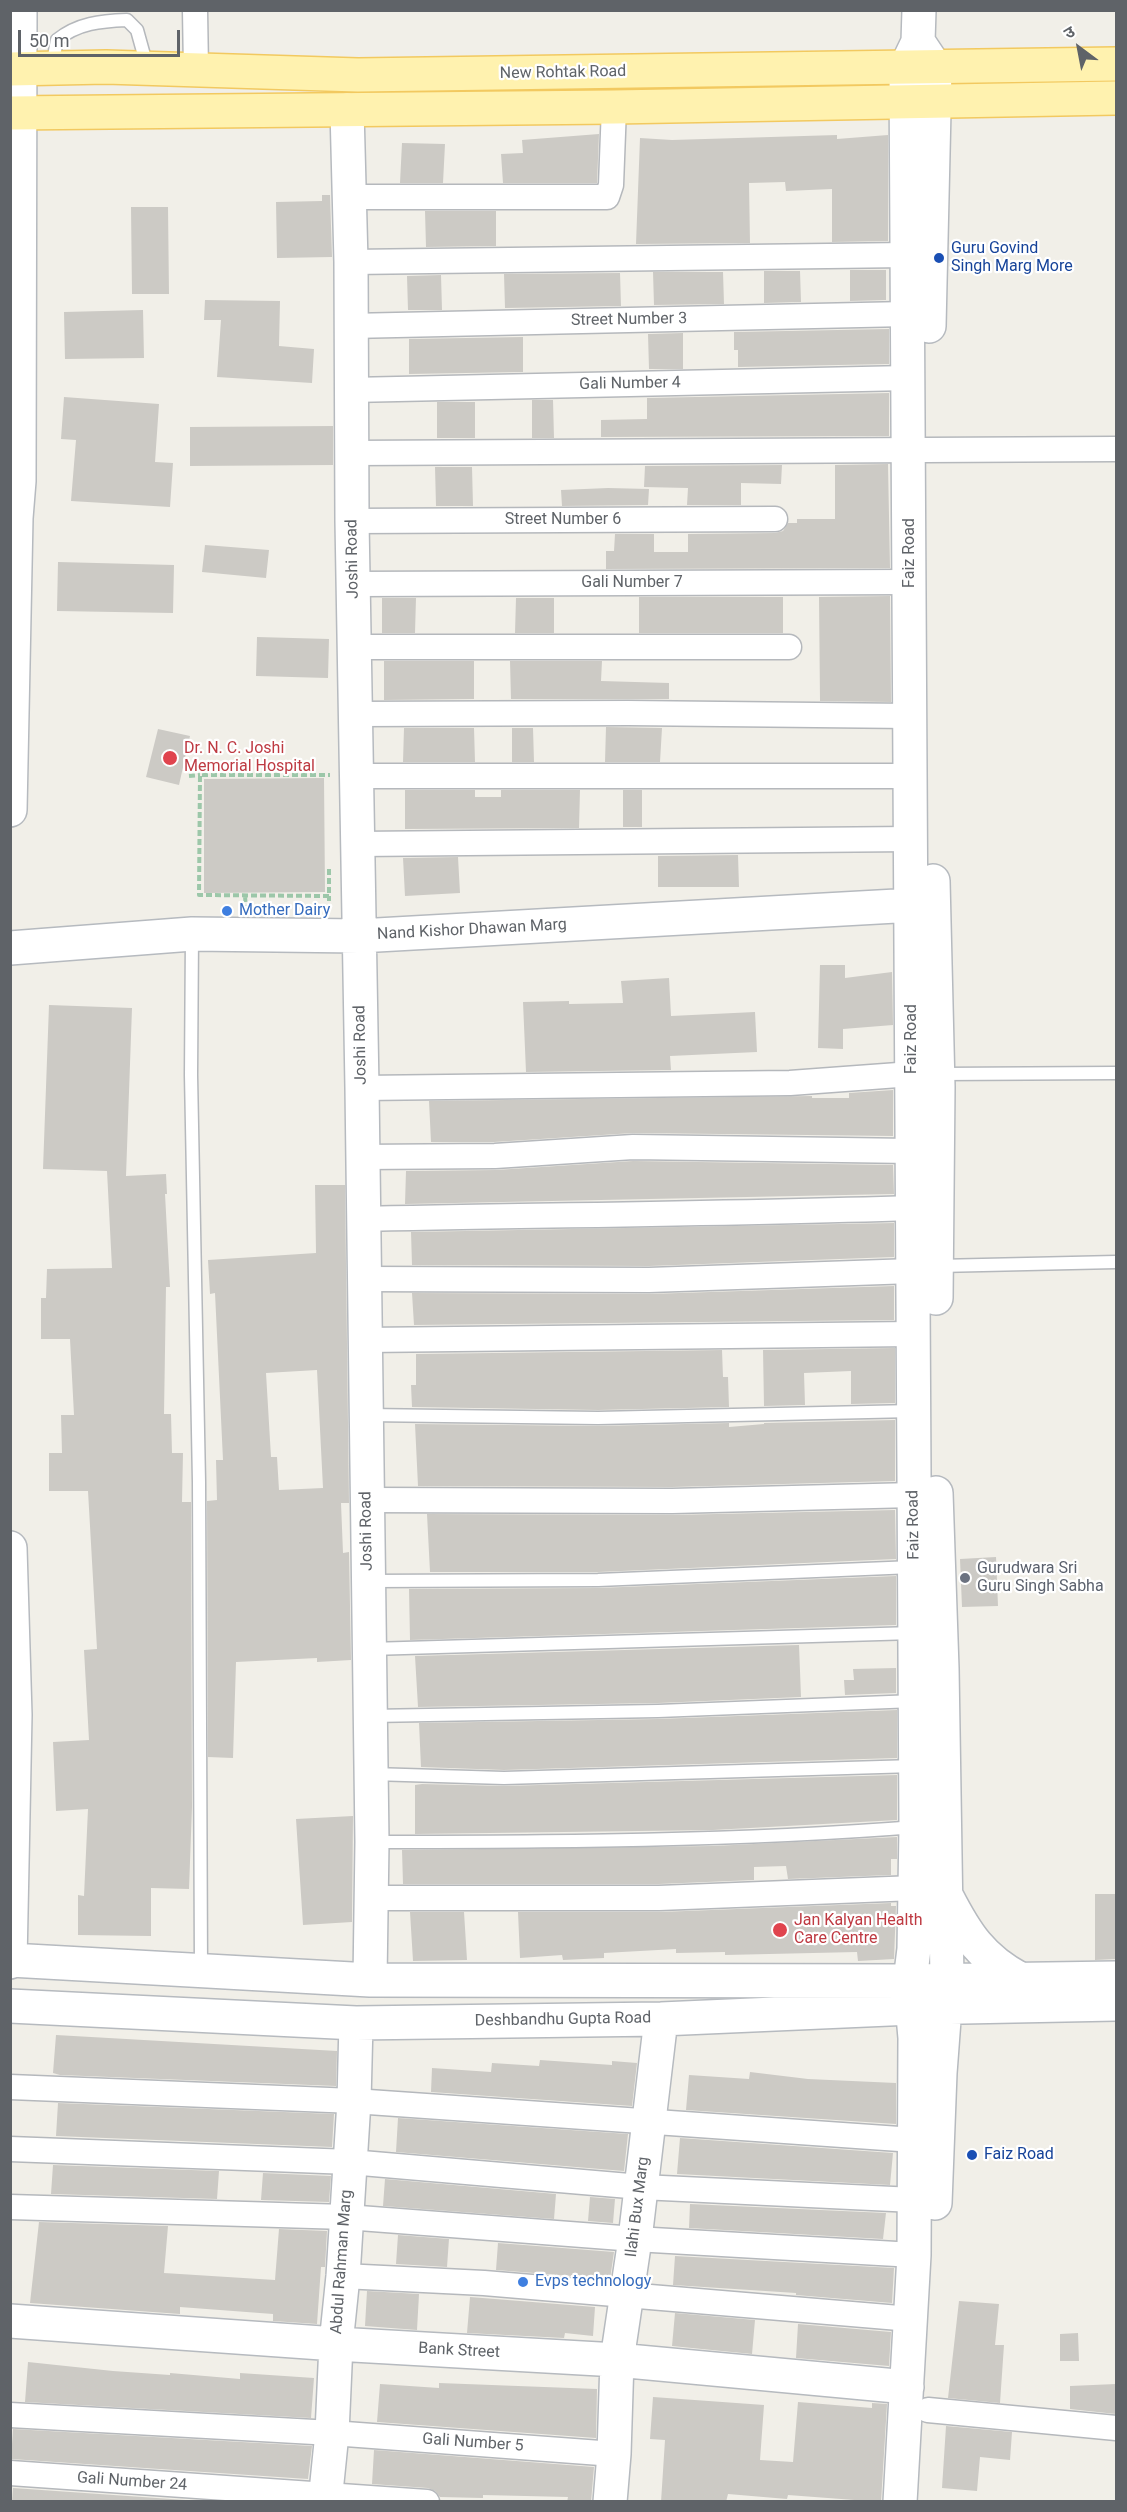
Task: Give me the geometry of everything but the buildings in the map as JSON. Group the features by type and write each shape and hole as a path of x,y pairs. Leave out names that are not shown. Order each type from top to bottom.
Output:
{"main road":[{"name":"New Rohtak Road","path":"15,69 148,68 358,75 920,47 1116,64"},
{"name":"New Rohtak Road","path":"15,113 614,107 1116,98"}],"street":[{"path":"10,810 13,518 19,481 15,316 15,69 20,10"},
{"path":"195,10 196,70"},
{"path":"900,2502 917,2398 946,1994 930,1890 943,1680 935,1466 921,1268 925,1074 919,450 928,372 920,47"},
{"name":"Faiz Road","path":"920,100 907,255 907,314 908,378 919,450 910,582 911,839 922,905"},
{"path":"348,197 607,197 611,185 614,107"},
{"name":"Joshi Road","path":"347,110 356,714 343,781 357,844 372,1842 370,1980"},
{"path":"351,262 907,255"},
{"name":"Street Number 3","path":"350,326 907,314"},
{"name":"Gali Number 4","path":"351,390 908,378"},
{"path":"352,453 1116,449"},
{"name":"Street Number 6","path":"352,521 775,519"},
{"name":"Gali Number 7","path":"354,584 910,582"},
{"path":"354,647 789,647"},
{"path":"356,714 628,713 910,716"},
{"path":"343,781 911,776"},
{"path":"357,844 911,839"},
{"name":"Nand Kishor Dhawan Marg","path":"10,948 192,934 359,936 922,905"},
{"path":"362,1088 790,1083 925,1074"},
{"name":"Faiz Road","path":"917,2398 911,2319 914,2255 912,2009 914,1949 930,1890 916,1827 913,1334 921,1268 912,1208 911,1151 925,1074"},
{"path":"361,1157 495,1156 633,1147 911,1151"},
{"path":"363,1219 600,1214 745,1214 912,1208"},
{"path":"364,1279 649,1280 921,1268"},
{"path":"365,1340 913,1334"},
{"path":"367,1500 672,1501 914,1496"},
{"path":"10,1548 13,1715 11,1960"},
{"path":"371,1898 659,1898 930,1890 960,1922 980,1950 1000,1969 1020,1979"},
{"name":"Deshbandhu Gupta Road","path":"11,1960 912,2009"},
{"name":"Deshbandhu Gupta Road","path":"10,2006 356,2023 661,2019 912,2009 946,1994 1020,1979 1116,1978"},
{"name":"Deshbandhu Gupta Road","path":"946,1994 1116,2004"},
{"name":"Ilahi Bux Marg","path":"610,2502 617,2360 635,2239 661,2019"},
{"name":"Abdul Rahman Marg","path":"325,2499 343,2276 354,2101 356,2023"},
{"path":"10,2087 354,2101 914,2140"},
{"path":"10,2149 350,2162 641,2187 914,2200"},
{"path":"10,2206 346,2217 635,2239 914,2255"},
{"path":"343,2276 484,2283 911,2319"},
{"name":"Bank Street","path":"10,2321 336,2344 617,2360 917,2398"},
{"path":"917,2398 1116,2428"},
{"path":"917,2398 921,2502"},
{"name":"Gali Number 5","path":"10,2415 332,2433 614,2454"},
{"name":"Gali Number 24","path":"10,2473 325,2499 427,2502"}],"lane":[{"path":"52,68 57,40 68,31 90,23 127,20 137,30 148,68"},
{"path":"192,934 190,1075 199,1482 201,1971"},
{"path":"925,1074 1116,1073"},
{"path":"921,1268 1116,1262"},
{"path":"366,1415 598,1418 914,1411"},
{"path":"368,1581 598,1580 915,1567"},
{"path":"369,1649 916,1633"},
{"path":"370,1716 658,1711 915,1701"},
{"path":"371,1774 504,1778 916,1766"},
{"path":"372,1842 525,1843 832,1834 916,1827"}],"path":[{"path":"200,775 199,895 329,896 329,863"},
{"path":"189,776 329,775 343,781"}],"place":[{"name":"Guru Govind Singh Marg More","path":"939,258"},
{"name":"Dr. N. C. Joshi Memorial Hospital","path":"170,758"},
{"name":"Mother Dairy","path":"227,911"},
{"name":"Gurudwara Sri Guru Singh Sabha","path":"965,1578"},
{"name":"Jan Kalyan Health Care Centre","path":"780,1930"},
{"name":"Faiz Road","path":"972,2155"},
{"name":"Evps technology","path":"523,2282"}]}
